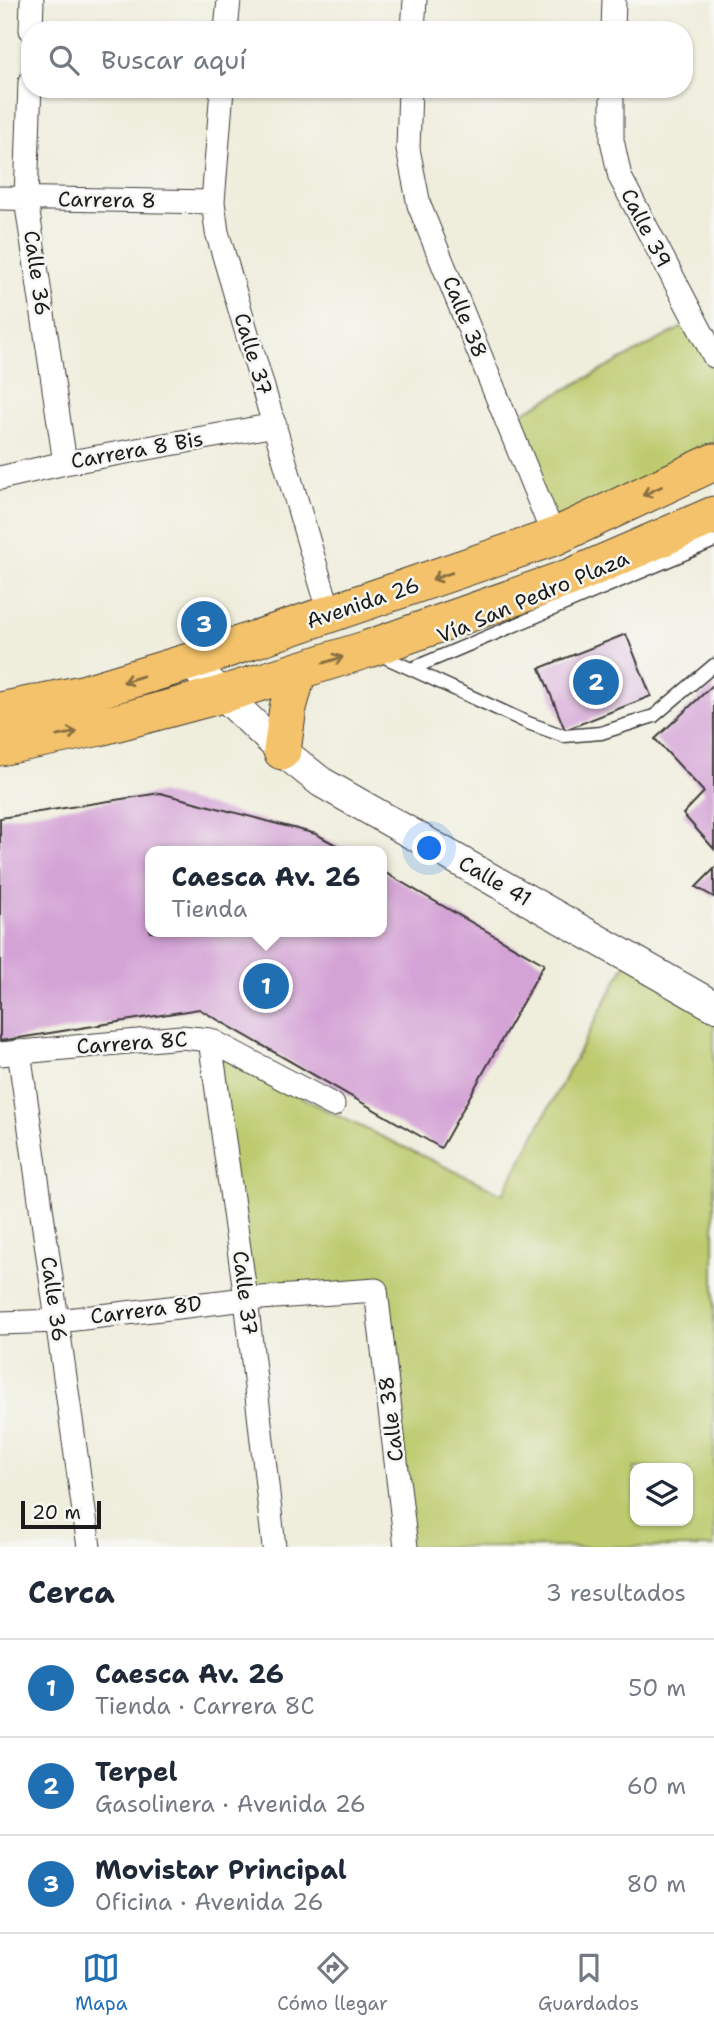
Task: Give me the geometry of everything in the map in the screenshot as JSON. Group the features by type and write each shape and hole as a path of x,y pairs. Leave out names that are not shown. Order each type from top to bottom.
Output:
{"main road":[{"name":"Avenida 26","path":"0,711 86,693 189,662 554,537 714,461"},
{"name":"Avenida 26","path":"0,747 100,727 223,694 368,649 571,576 714,515"},
{"path":"282,751 288,708 299,671"}],"street":[{"path":"31,21 32,0"},
{"path":"227,21 229,0"},
{"path":"414,21 415,0"},
{"path":"614,0 614,21"},
{"name":"Calle 36","path":"29,98 26,199 65,463"},
{"name":"Calle 37","path":"221,98 213,202 217,232 330,614"},
{"name":"Calle 38","path":"410,98 408,149 419,205 554,537"},
{"name":"Calle 39","path":"612,98 612,140 620,177 714,356"},
{"name":"Carrera 8","path":"0,198 213,202"},
{"name":"Carrera 8 Bis","path":"0,478 65,463 275,425"},
{"name":"Calle 41","path":"189,662 282,751 321,782 714,1006"},
{"name":"Carrera 8C","path":"10,1053 181,1037 210,1040 333,1105"},
{"name":"Calle 37","path":"210,1040 246,1298 274,1547"},
{"name":"Calle 36","path":"10,1053 58,1321 89,1547"},
{"name":"Calle 38","path":"376,1290 406,1547"},
{"name":"Carrera 8D","path":"0,1323 58,1321 246,1298 376,1290"}],"lane":[{"name":"Vía San Pedro Plaza","path":"411,669 714,541"},
{"path":"368,649 528,723 564,736 601,733 654,716 714,665"}],"green space":[{"path":"694,321 714,356 714,462 554,537 508,420"},
{"path":"629,957 714,1009 714,1547 406,1547 376,1291 246,1299 218,1055 332,1113 503,1194"}],"building":[{"path":"626,634 651,696 565,730 540,668"},
{"path":"714,684 714,849 683,814 704,792 655,739"},
{"path":"160,793 316,834 338,846 145,846 145,937 387,937 387,874 544,964 441,1148 199,1009 0,1041 0,818"},
{"path":"714,869 714,897 696,887"}],"place":[{"name":"Movistar Principal","path":"204,624"},
{"name":"Terpel","path":"596,682"},
{"name":"Caesca Av. 26","path":"266,986"}]}
